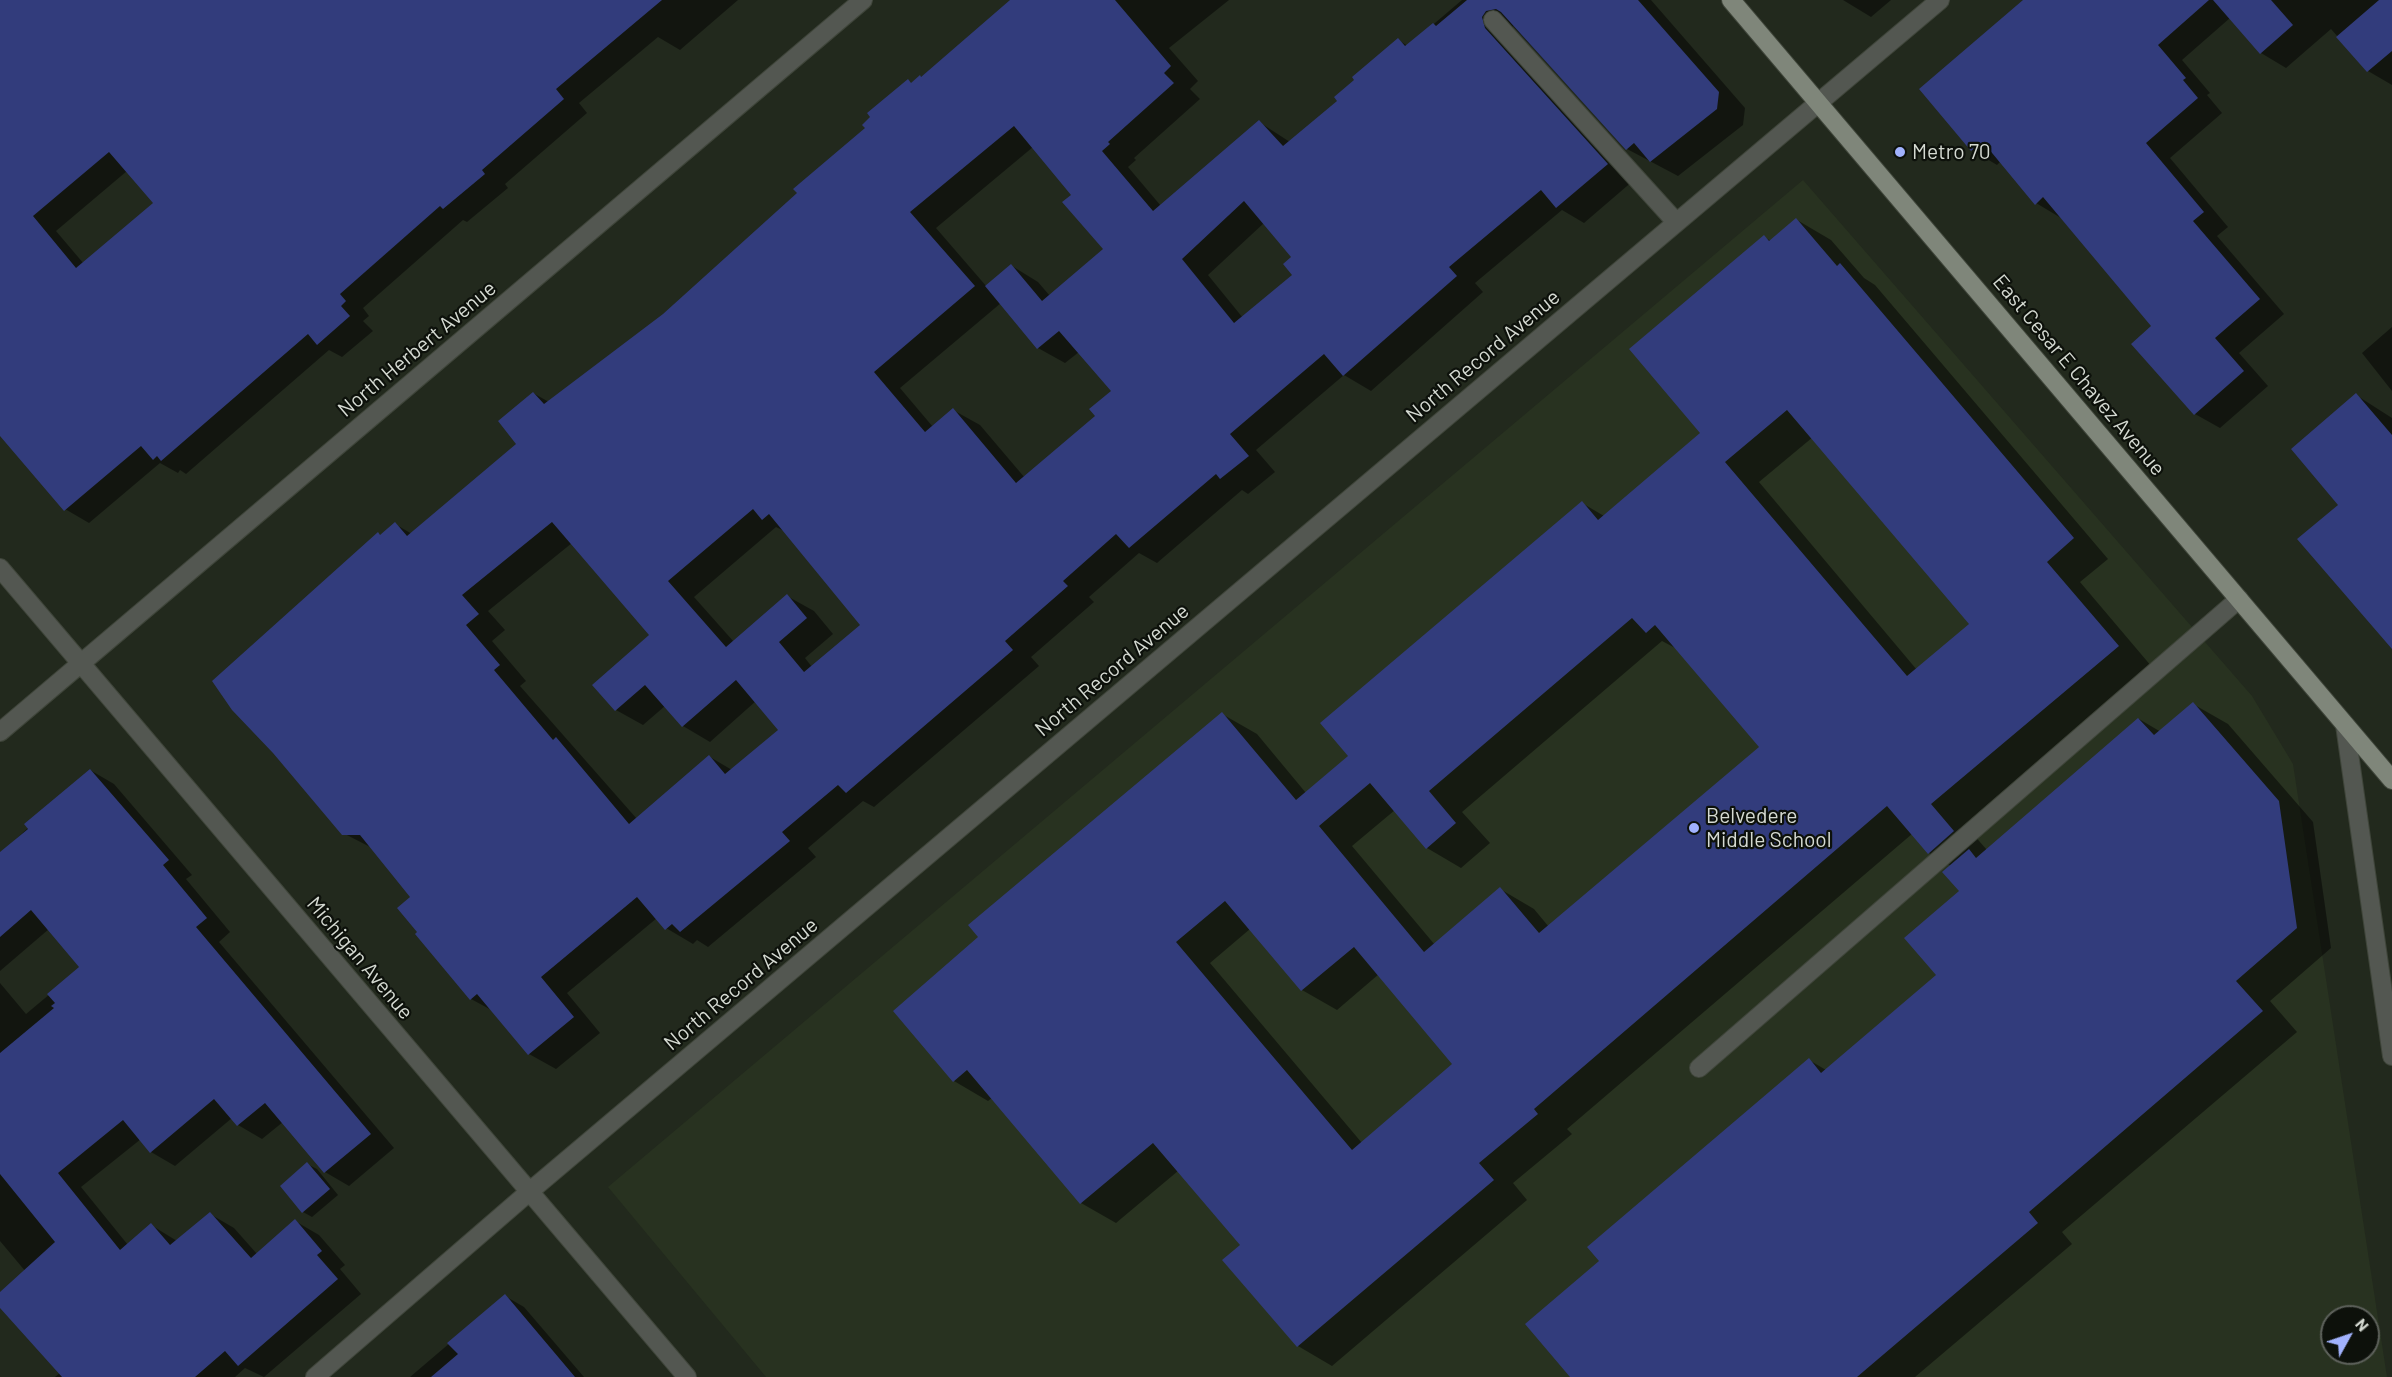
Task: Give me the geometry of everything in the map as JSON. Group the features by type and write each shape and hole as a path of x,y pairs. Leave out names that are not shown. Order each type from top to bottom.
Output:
{"main road":[{"name":"East Cesar E Chavez Avenue","path":"1731,0 2392,780"}],"street":[{"name":"North Herbert Avenue","path":"0,732 862,0"},
{"name":"North Record Avenue","path":"315,1377 529,1192 1940,0"},
{"path":"1493,20 1676,222"},
{"name":"Michigan Avenue","path":"0,568 687,1377"},
{"path":"1699,1068 2239,599"},
{"path":"2345,725 2392,1056"}],"shaded area":[{"path":"1803,180 2252,696 2293,764 2376,1305 2320,1305 2320,1365 2380,1365 2380,1331 2387,1377 766,1377 608,1187"}],"building":[{"path":"0,0 662,0 556,89 564,99 482,170 485,174 443,209 440,206 340,294 346,301 341,306 350,316 317,345 308,334 161,461 157,456 153,460 141,446 64,511 0,436","holes":["109,152 153,203 76,268 33,216"]},
{"path":"1010,0 1115,0 1171,66 1164,73 1174,83 1108,142 1110,144 1102,151 1153,211 1259,120 1283,146 1337,101 1334,97 1354,80 1352,77 1398,38 1405,46 1433,23 1436,26 1467,0 1638,0 1719,92 1717,109 1650,162 1634,143 1626,150 1501,12 1496,9 1486,11 1482,17 1485,28 1608,164 1556,208 1541,190 1449,267 1457,276 1343,376 1324,354 1230,434 1249,456 1220,479 1216,474 1129,548 1116,534 1063,581 1068,586 1005,641 1013,650 846,793 838,785 782,832 790,841 680,932 672,924 665,930 637,897 541,977 574,1017 528,1055 477,994 470,1000 415,934 417,932 397,908 410,897 360,835 342,835 273,753 232,710 212,681 378,532 380,535 395,522 407,536 516,444 498,421 533,392 544,404 663,314 797,193 793,189 865,128 862,125 870,117 867,113 908,79 911,83 920,75 921,77","holes":["1014,126 1071,195 1062,202 1103,249 1042,301 1011,264 985,286 1037,349 1059,331 1111,391 1089,409 1095,416 1016,483 953,408 925,432 874,372 975,286 910,212","1244,201 1291,257 1283,264 1292,275 1234,323 1182,259","753,509 762,520 769,514 860,625 804,672 779,642 807,618 787,594 726,647 668,581","552,522 649,635 592,685 615,711 645,685 682,727 736,680 778,730 725,774 709,755 629,824 556,737 553,740 494,670 500,665 466,625 479,614 462,595"]},
{"path":"2023,0 2209,0 2158,45 2186,78 2183,80 2198,98 2146,143 2204,212 2193,221 2260,299 2215,338 2244,371 2194,415 2131,344 2151,326 2043,197 2035,205 1983,142 1971,151 1919,89"},
{"path":"2213,0 2271,0 2293,25 2260,54"},
{"path":"2379,0 2392,0 2392,51 2367,72 2336,37"},
{"path":"1796,218 1837,266 1840,263 2074,538 2047,562 2119,646 1931,804 1954,831 1928,854 1887,806 1534,1109 1538,1114 1479,1163 1494,1180 1297,1347 1222,1260 1240,1245 1153,1143 1080,1204 967,1070 953,1082 893,1011 978,937 968,925 1222,712 1296,800 1348,756 1320,723 1582,501 1598,520 1700,433 1629,349 1764,235 1769,241","holes":["1787,410 1969,624 1907,676 1725,462","1632,618 1646,633 1655,625 1759,747 1539,933 1500,887 1424,952 1319,826 1370,783 1426,849 1456,823 1429,791","1225,901 1301,991 1354,947 1452,1064 1352,1150 1176,942"]},
{"path":"2356,393 2392,435 2392,649 2297,539 2338,505 2291,449"},
{"path":"2193,702 2279,801 2297,928 2236,981 2263,1011 2029,1212 2038,1223 1857,1377 1570,1377 1525,1324 1599,1261 1587,1247 1809,1058 1821,1073 1936,975 1904,938 1959,891 1942,872 1969,849 1976,858 2138,718 2154,735"},
{"path":"90,769 169,860 163,865 207,918 196,927 371,1134 324,1173 265,1103 237,1126 214,1099 150,1153 123,1120 58,1173 120,1250 151,1223 170,1245 210,1212 251,1258 295,1219 322,1251 317,1255 338,1279 238,1366 225,1351 195,1377 62,1377 0,1308 0,1292 55,1242 0,1174 0,1053 54,1008 51,1006 55,1003 47,994 79,967 31,910 0,937 0,852 28,829 24,824"},
{"path":"307,1162 330,1189 302,1213 280,1186"},
{"path":"505,1294 575,1377 431,1377 458,1354 447,1343"}],"place":[{"name":"Metro 70","path":"1900,152"},
{"name":"Belvedere Middle School","path":"1694,828"}]}
